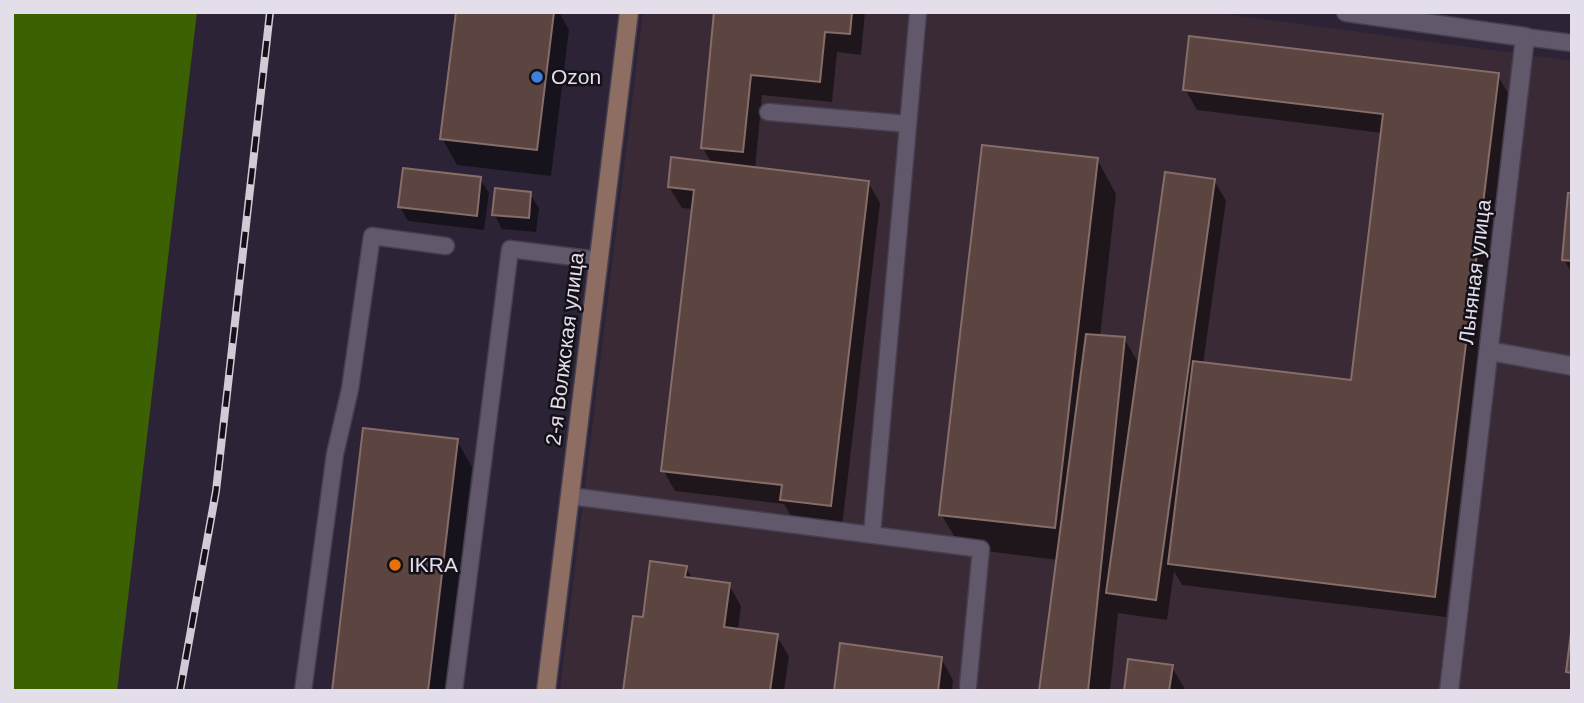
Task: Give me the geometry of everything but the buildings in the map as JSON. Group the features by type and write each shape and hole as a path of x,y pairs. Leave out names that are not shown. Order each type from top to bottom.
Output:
{"street":[{"name":"2-я Волжская улица","path":"546,691 629,12"},
{"path":"1346,12 1525,37"},
{"name":"Льняная улица","path":"1449,691 1525,37"},
{"path":"1489,351 1572,366"}],"lane":[{"path":"872,534 918,12"},
{"path":"1525,37 1572,43"},
{"path":"768,112 908,124"},
{"path":"303,691 335,454 350,389 372,236 446,246"},
{"path":"454,691 510,249 598,260"},
{"path":"570,496 981,550 968,687"}],"shaded area":[{"path":"643,12 1211,12 1572,61 1572,691 560,691"}],"green space":[{"path":"12,12 197,12 117,691 12,691"}],"railway":[{"path":"180,691 216,491 270,12"}],"place":[{"name":"Ozon","path":"537,77"},
{"name":"IKRA","path":"395,565"}]}
